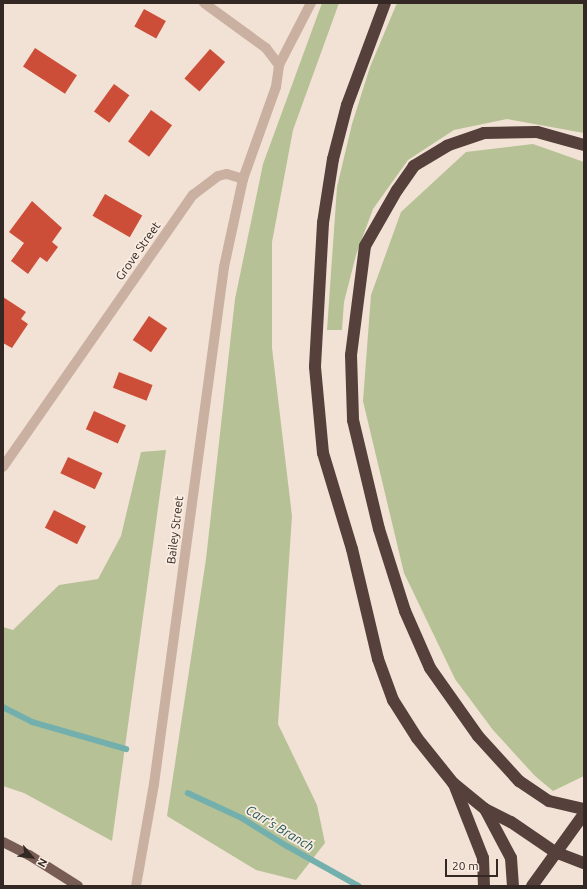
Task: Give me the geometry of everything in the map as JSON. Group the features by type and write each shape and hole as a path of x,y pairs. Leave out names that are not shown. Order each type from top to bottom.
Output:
{"highway":[{"path":"385,3 347,105 333,159 323,223 315,367 323,453 352,549 378,659 393,700 417,738 453,783 485,809 511,822 555,852 584,863"},
{"path":"584,145 537,132 484,133 447,146 414,166 397,190 365,246 351,355 351,386 353,420 379,529 405,611 430,668 478,736 519,781 549,801 584,809"},
{"path":"453,783 484,858 484,886"},
{"path":"485,809 511,858 513,886"},
{"path":"532,886 555,852 584,814"}],"main road":[{"path":"3,842 29,855 78,886"}],"street":[{"path":"204,3 266,48 279,65"},
{"path":"243,179 276,87 279,65 311,3"},
{"name":"Grove Street","path":"3,467 193,195 218,176 227,174 243,179"},
{"name":"Bailey Street","path":"136,886 154,784 223,275 243,179"}],"green space":[{"path":"322,3 339,3 293,130 272,242 272,348 292,516 278,724 317,805 325,843 296,880 256,870 167,816 206,559 235,299 263,164"},
{"path":"397,3 584,3 584,133 507,119 454,130 408,160 373,209 356,255 344,302 342,330 327,330 337,187 352,124 370,67"},
{"path":"533,144 584,162 584,776 553,791 535,776 493,730 455,679 404,573 363,401 371,295 401,212 466,152"},
{"path":"166,450 112,841 24,793 3,786 3,627 13,630 59,585 98,579 121,536 141,452"}],"building":[{"path":"144,9 166,21 156,39 134,26"},
{"path":"35,48 77,75 65,94 23,66"},
{"path":"210,49 225,62 200,92 184,78"},
{"path":"114,84 129,95 109,123 94,112"},
{"path":"151,110 172,125 149,157 128,142"},
{"path":"105,194 142,216 130,237 92,216"},
{"path":"32,201 62,228 52,242 58,247 47,262 40,257 28,274 11,261 24,243 9,232"},
{"path":"3,297 26,312 21,319 28,324 12,348 3,343"},
{"path":"149,316 167,328 151,352 133,340"},
{"path":"119,372 153,385 147,401 113,388"},
{"path":"94,411 126,425 118,444 86,429"},
{"path":"68,457 102,473 95,489 60,473"},
{"path":"54,510 86,526 77,544 45,528"}],"waterway":[{"name":"Carr's Branch","path":"3,707 32,722 126,749"},
{"name":"Carr's Branch","path":"188,793 242,818 287,846 359,886"}]}
